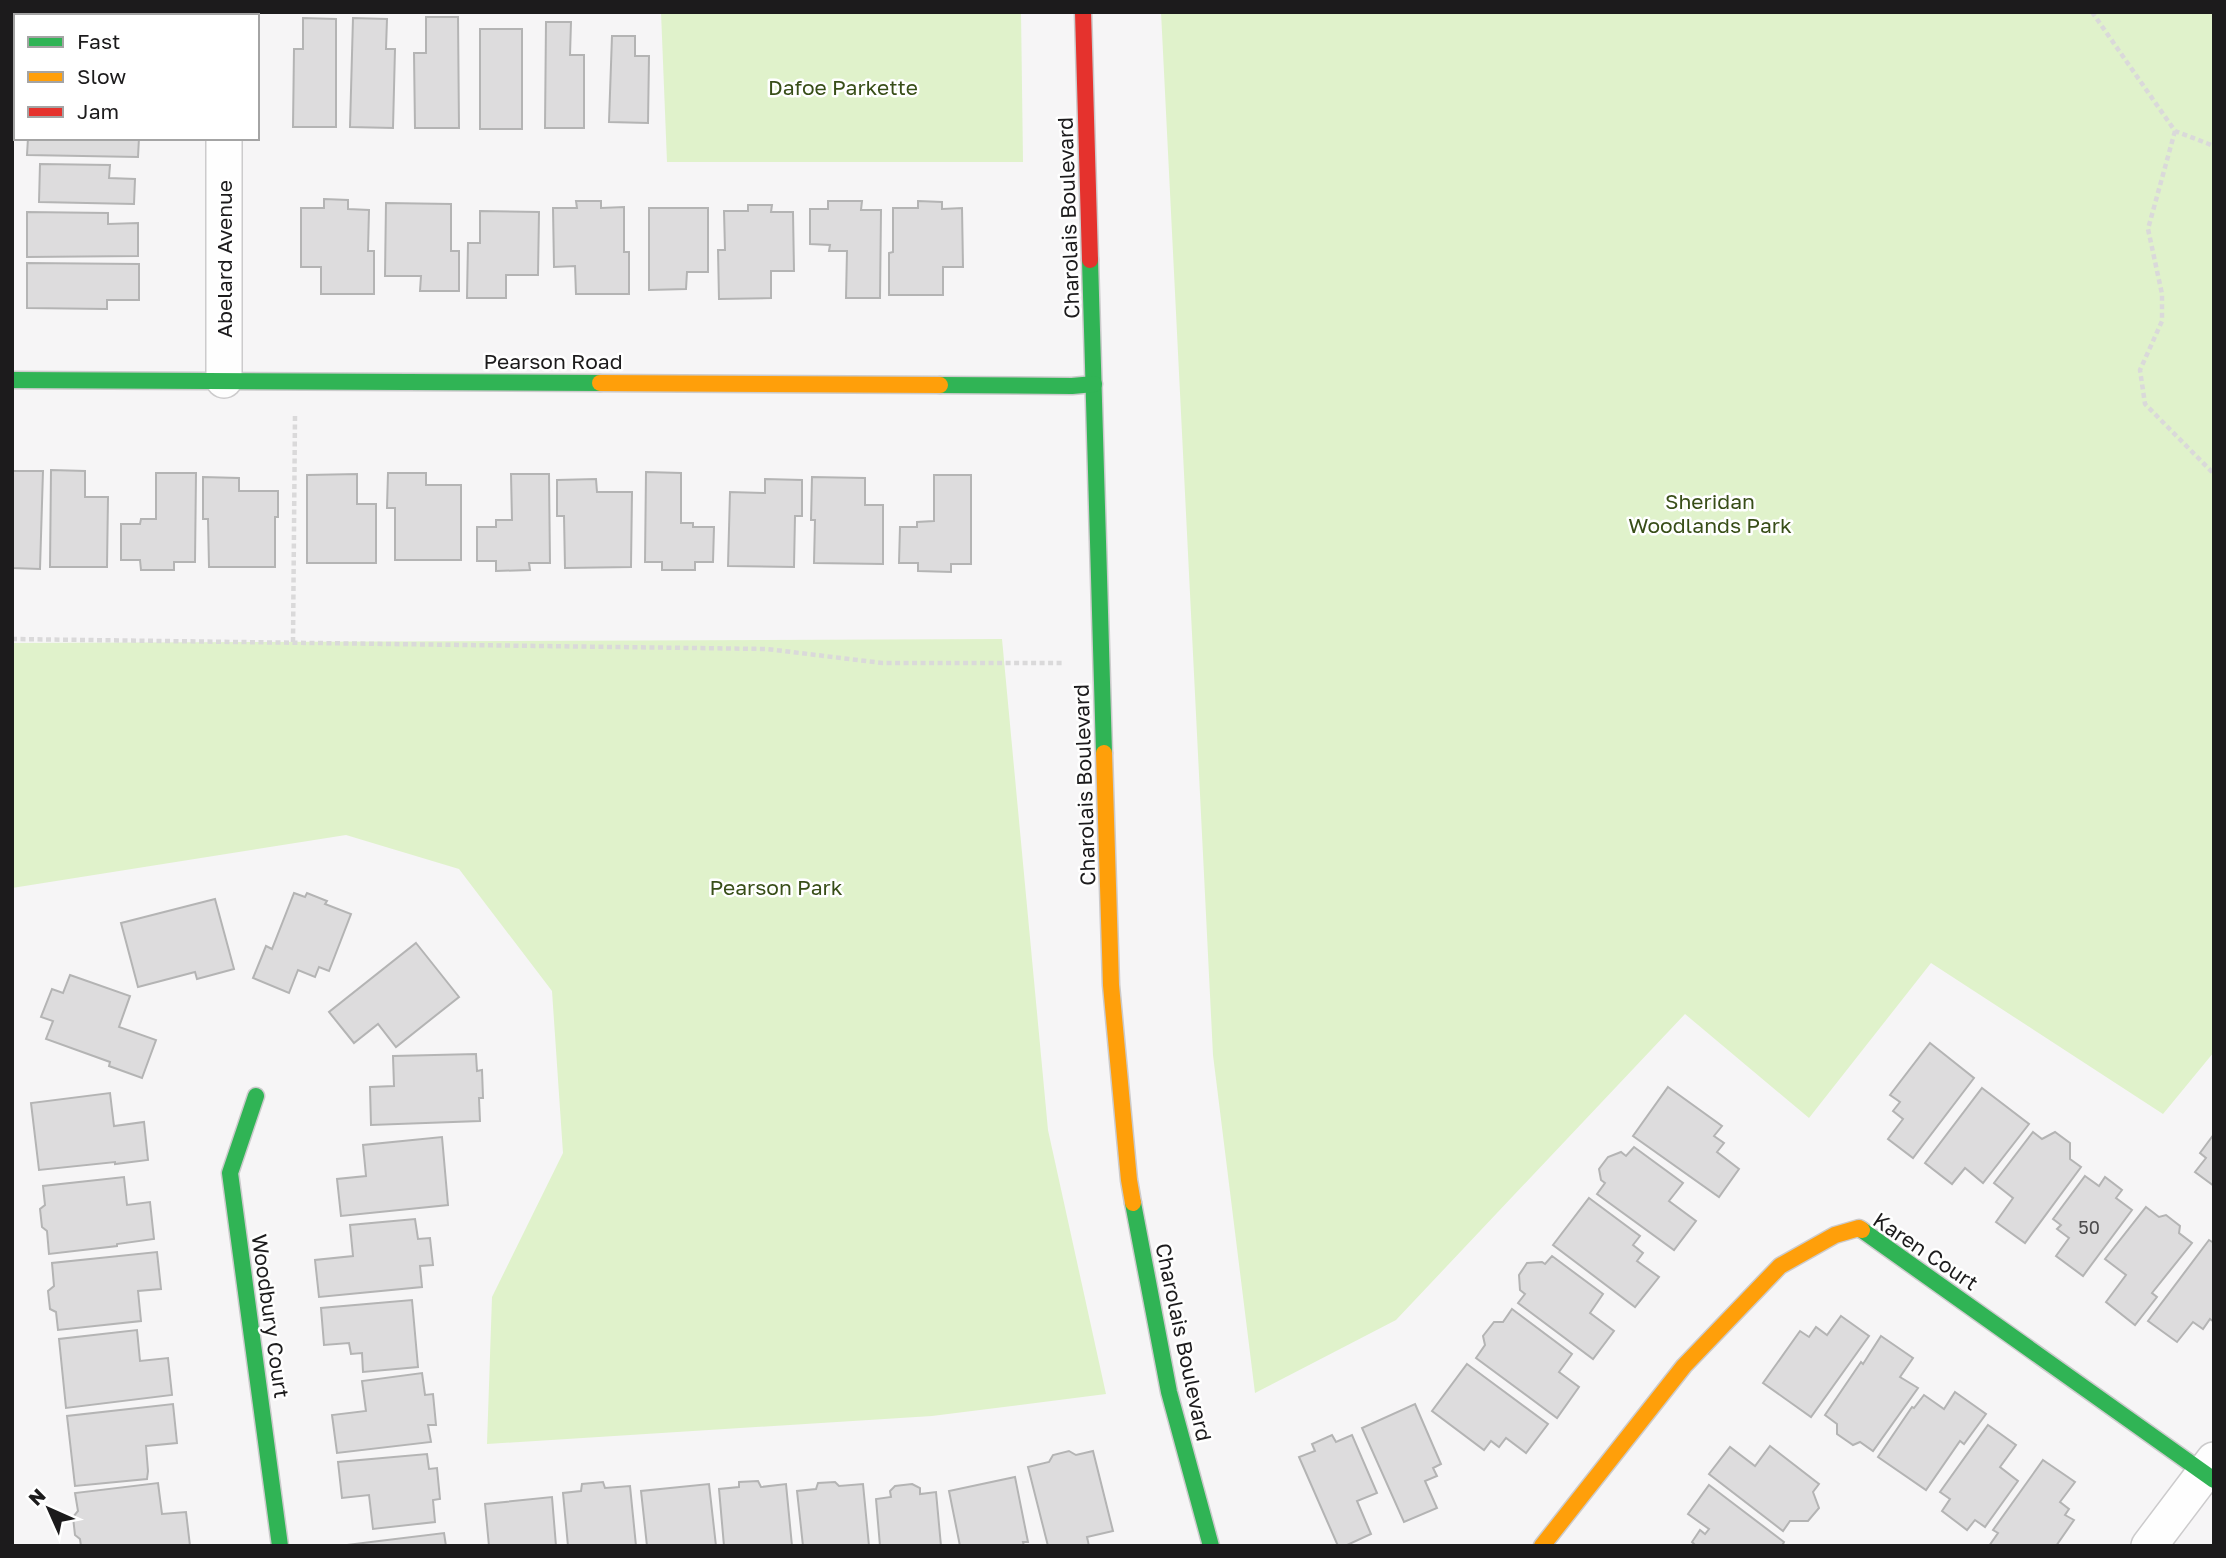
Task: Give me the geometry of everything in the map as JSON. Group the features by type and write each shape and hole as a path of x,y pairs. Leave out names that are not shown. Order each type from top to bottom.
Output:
{"street":[{"name":"Charolais Boulevard","path":"1083,12 1111,985 1129,1180 1169,1392 1211,1546"},
{"name":"Abelard Avenue","path":"223,140 224,380"},
{"name":"Pearson Road","path":"12,380 1094,384"},
{"name":"Woodbury Court","path":"256,1096 230,1173 280,1546"},
{"name":"Karen Court","path":"1542,1546 1684,1366 1780,1266 1835,1235 1859,1228 2211,1471"},
{"path":"2149,1546 2211,1471"}],"path":[{"path":"2092,12 2175,131 2214,146"},
{"path":"2175,131 2148,229 2162,294 2162,321 2140,370 2145,404 2214,474"},
{"path":"293,642 295,380"},
{"path":"12,639 767,649 882,663 1101,664"}],"green space":[{"name":"Dafoe Parkette","path":"661,12 1021,12 1023,162 667,162"},
{"name":"Sheridan Woodlands Park","path":"1161,12 2214,12 2214,1052 2163,1114 1931,963 1809,1118 1685,1014 1396,1320 1255,1393 1213,1055"},
{"name":"Pearson Park","path":"1002,639 1048,1130 1106,1394 932,1416 487,1444 492,1297 563,1153 552,991 459,869 346,835 12,888 12,643"}],"building":[{"path":"29,12 115,12 115,14"},
{"path":"426,17 458,17 459,128 415,128 414,53 426,53"},
{"path":"303,18 336,19 336,127 293,127 294,49 303,49"},
{"path":"353,18 387,19 386,49 395,49 393,128 350,127"},
{"path":"546,22 571,22 570,55 584,55 584,128 545,128"},
{"path":"480,29 522,29 522,129 480,129"},
{"path":"612,36 635,36 635,56 649,56 648,123 609,122"},
{"path":"28,140 139,140 138,157 27,155"},
{"path":"40,164 110,165 109,178 135,179 134,204 39,202"},
{"path":"324,199 348,200 348,209 369,210 368,251 374,251 374,294 321,294 321,267 301,267 301,208 324,208"},
{"path":"576,201 601,201 601,208 624,207 624,252 629,252 629,294 576,294 575,266 554,267 553,208 577,208"},
{"path":"828,201 862,201 861,210 881,210 880,298 846,298 847,251 829,251 830,245 810,244 810,209 828,209"},
{"path":"918,201 942,202 942,209 962,208 963,267 943,267 943,295 889,295 893,208 918,208"},
{"path":"386,203 451,204 451,251 459,251 459,291 420,291 421,276 385,276"},
{"path":"748,205 772,205 771,212 793,212 794,271 771,271 771,298 719,299 718,250 725,250 724,211 748,211"},
{"path":"649,208 708,208 708,272 687,272 686,289 649,290"},
{"path":"480,211 539,212 538,275 506,275 506,298 467,298 468,243 480,243"},
{"path":"27,212 108,213 108,224 138,223 138,256 27,257"},
{"path":"27,263 139,264 139,300 107,300 107,309 27,308"},
{"path":"51,470 85,471 85,497 108,497 107,567 50,567"},
{"path":"12,471 43,471 40,569 12,568"},
{"path":"646,472 681,473 681,523 693,523 693,527 714,527 713,562 695,562 695,570 662,570 662,562 645,562"},
{"path":"156,473 196,473 195,562 174,562 174,570 141,570 140,560 121,560 121,524 140,524 141,519 156,519"},
{"path":"388,473 426,473 426,485 461,485 461,560 395,560 395,508 387,508"},
{"path":"357,474 357,504 376,504 376,563 307,563 307,475"},
{"path":"511,474 549,474 550,563 529,563 530,570 496,571 496,561 477,561 477,527 496,527 496,520 512,520"},
{"path":"934,475 971,475 971,564 951,564 951,572 918,571 918,563 899,563 900,527 917,527 917,522 934,521"},
{"path":"203,477 239,478 239,491 278,491 275,567 209,567 208,519 203,519"},
{"path":"812,477 865,478 865,505 883,505 883,564 814,563"},
{"path":"596,479 597,492 632,492 631,567 565,568 564,516 557,516 557,480"},
{"path":"765,479 802,480 802,516 795,516 794,567 728,566 730,492 765,493"},
{"path":"294,893 305,897 307,893 327,901 325,904 351,914 329,971 319,967 315,977 298,970 289,993 253,978 266,946 272,949"},
{"path":"215,899 234,969 197,979 195,972 138,987 121,923"},
{"path":"416,943 459,997 396,1047 378,1024 354,1043 329,1012"},
{"path":"70,975 130,996 119,1027 156,1040 142,1078 109,1066 110,1062 46,1039 53,1021 41,1017 52,989 63,993"},
{"path":"1930,1043 1974,1078 1913,1158 1888,1139 1903,1119 1893,1111 1900,1102 1890,1095"},
{"path":"476,1054 477,1071 482,1070 480,1121 371,1125 370,1087 394,1086 393,1056"},
{"path":"1668,1087 1722,1126 1714,1136 1724,1143 1717,1152 1739,1169 1719,1197 1633,1136"},
{"path":"1982,1088 2029,1124 1983,1183 1965,1168 1952,1184 1925,1163"},
{"path":"110,1093 114,1126 144,1122 148,1160 39,1170 31,1103"},
{"path":"2033,1132 2042,1139 2055,1132 2070,1143 2070,1159 2081,1167 2025,1243 1996,1222 2013,1198 1994,1183"},
{"path":"2214,1134 2214,1186 2195,1172 2206,1158 2200,1153"},
{"path":"442,1137 448,1205 341,1216 337,1179 366,1176 363,1145"},
{"path":"1634,1147 1683,1183 1669,1201 1696,1221 1674,1250 1597,1194 1605,1183 1601,1180 1599,1169 1608,1157 1621,1152 1626,1156"},
{"path":"2085,1176 2099,1186 2105,1177 2122,1190 2116,1198 2132,1210 2083,1276 2056,1256 2069,1238 2057,1229 2061,1225 2053,1219"},
{"path":"124,1177 127,1205 150,1202 154,1239 49,1254 47,1231 42,1227 40,1209 45,1205 43,1186"},
{"path":"1589,1198 1640,1236 1633,1245 1643,1253 1637,1261 1659,1277 1635,1307 1553,1245"},
{"path":"2146,1207 2159,1217 2166,1215 2180,1226 2179,1233 2192,1243 2152,1293 2157,1297 2135,1325 2106,1302 2126,1275 2105,1259"},
{"path":"415,1219 418,1239 430,1238 433,1265 420,1266 422,1287 319,1297 315,1260 353,1256 350,1225"},
{"path":"2209,1240 2214,1243 2214,1322 2210,1319 2203,1329 2193,1322 2177,1342 2148,1321"},
{"path":"157,1252 161,1289 138,1291 141,1321 58,1330 56,1312 50,1309 48,1291 54,1286 52,1263"},
{"path":"1552,1256 1603,1294 1590,1313 1614,1331 1593,1359 1518,1303 1525,1294 1520,1290 1519,1275 1527,1263 1545,1264"},
{"path":"412,1300 418,1367 363,1372 362,1353 351,1354 349,1343 324,1345 321,1308"},
{"path":"1512,1309 1572,1354 1559,1372 1579,1387 1557,1418 1476,1358 1485,1345 1483,1336 1494,1322 1503,1322"},
{"path":"1841,1316 1869,1336 1811,1417 1763,1383 1800,1331 1809,1337 1816,1327 1827,1335"},
{"path":"137,1330 140,1361 168,1358 172,1395 66,1408 59,1339"},
{"path":"1881,1336 1913,1358 1900,1377 1918,1388 1873,1451 1860,1442 1853,1445 1837,1434 1837,1424 1825,1415"},
{"path":"1467,1364 1548,1424 1526,1453 1506,1438 1499,1447 1491,1441 1484,1450 1432,1411"},
{"path":"422,1373 425,1395 433,1394 436,1425 428,1425 431,1442 337,1453 332,1415 366,1411 362,1381"},
{"path":"1955,1392 1986,1414 1964,1444 1960,1441 1926,1490 1878,1457 1912,1407 1914,1408 1924,1395 1944,1409"},
{"path":"173,1404 177,1443 146,1446 147,1479 75,1486 67,1416"},
{"path":"1415,1404 1441,1464 1433,1468 1437,1476 1425,1481 1437,1508 1404,1522 1362,1428"},
{"path":"1988,1425 2016,1445 2000,1467 2018,1481 1985,1527 1975,1520 1967,1530 1942,1511 1950,1499 1940,1492"},
{"path":"1332,1435 1336,1442 1352,1435 1377,1493 1357,1501 1371,1534 1345,1546 1338,1546 1299,1457 1315,1451 1312,1444"},
{"path":"1770,1446 1819,1484 1813,1492 1819,1508 1808,1521 1790,1521 1783,1531 1709,1474 1730,1447 1755,1466"},
{"path":"1069,1451 1076,1455 1093,1451 1113,1531 1087,1537 1089,1546 1048,1546 1028,1467 1049,1462 1053,1455"},
{"path":"427,1454 429,1469 437,1468 440,1499 433,1500 435,1522 373,1529 369,1495 342,1498 338,1462"},
{"path":"2043,1460 2075,1482 2060,1502 2069,1509 2065,1515 2074,1520 2056,1546 1989,1546 1998,1533 1993,1530"},
{"path":"1015,1477 1028,1542 1023,1542 1024,1546 960,1546 949,1491"},
{"path":"758,1481 761,1487 786,1484 792,1546 724,1546 719,1489 739,1487 739,1482"},
{"path":"603,1482 605,1488 630,1486 636,1546 568,1546 563,1493 581,1491 582,1484"},
{"path":"835,1482 839,1486 863,1484 869,1546 803,1546 797,1491 816,1489 818,1483"},
{"path":"158,1483 162,1514 186,1512 190,1546 81,1546 80,1539 75,1535 73,1517 78,1511 75,1493"},
{"path":"709,1484 716,1546 647,1546 641,1491"},
{"path":"912,1484 920,1488 920,1494 936,1492 941,1546 880,1546 876,1499 891,1497 890,1491 895,1486"},
{"path":"1709,1485 1784,1542 1782,1546 1696,1546 1692,1542 1700,1530 1705,1534 1709,1529 1688,1514"},
{"path":"552,1497 556,1546 489,1546 485,1504"},
{"path":"444,1533 446,1546 347,1545 379,1541"}],"traffic: fast":[{"path":"1090,260 1104,753"},
{"path":"12,380 600,383"},
{"path":"940,385 1094,384"},
{"path":"256,1096 230,1173 280,1546"},
{"path":"1133,1203 1169,1392 1211,1546"},
{"path":"1862,1230 2214,1480"}],"traffic: slow":[{"path":"600,383 940,385"},
{"path":"1104,753 1111,985 1133,1203"},
{"path":"1542,1546 1684,1366 1780,1266 1835,1235 1859,1228 1862,1230"}],"traffic: jam":[{"path":"1083,12 1090,260"}]}
